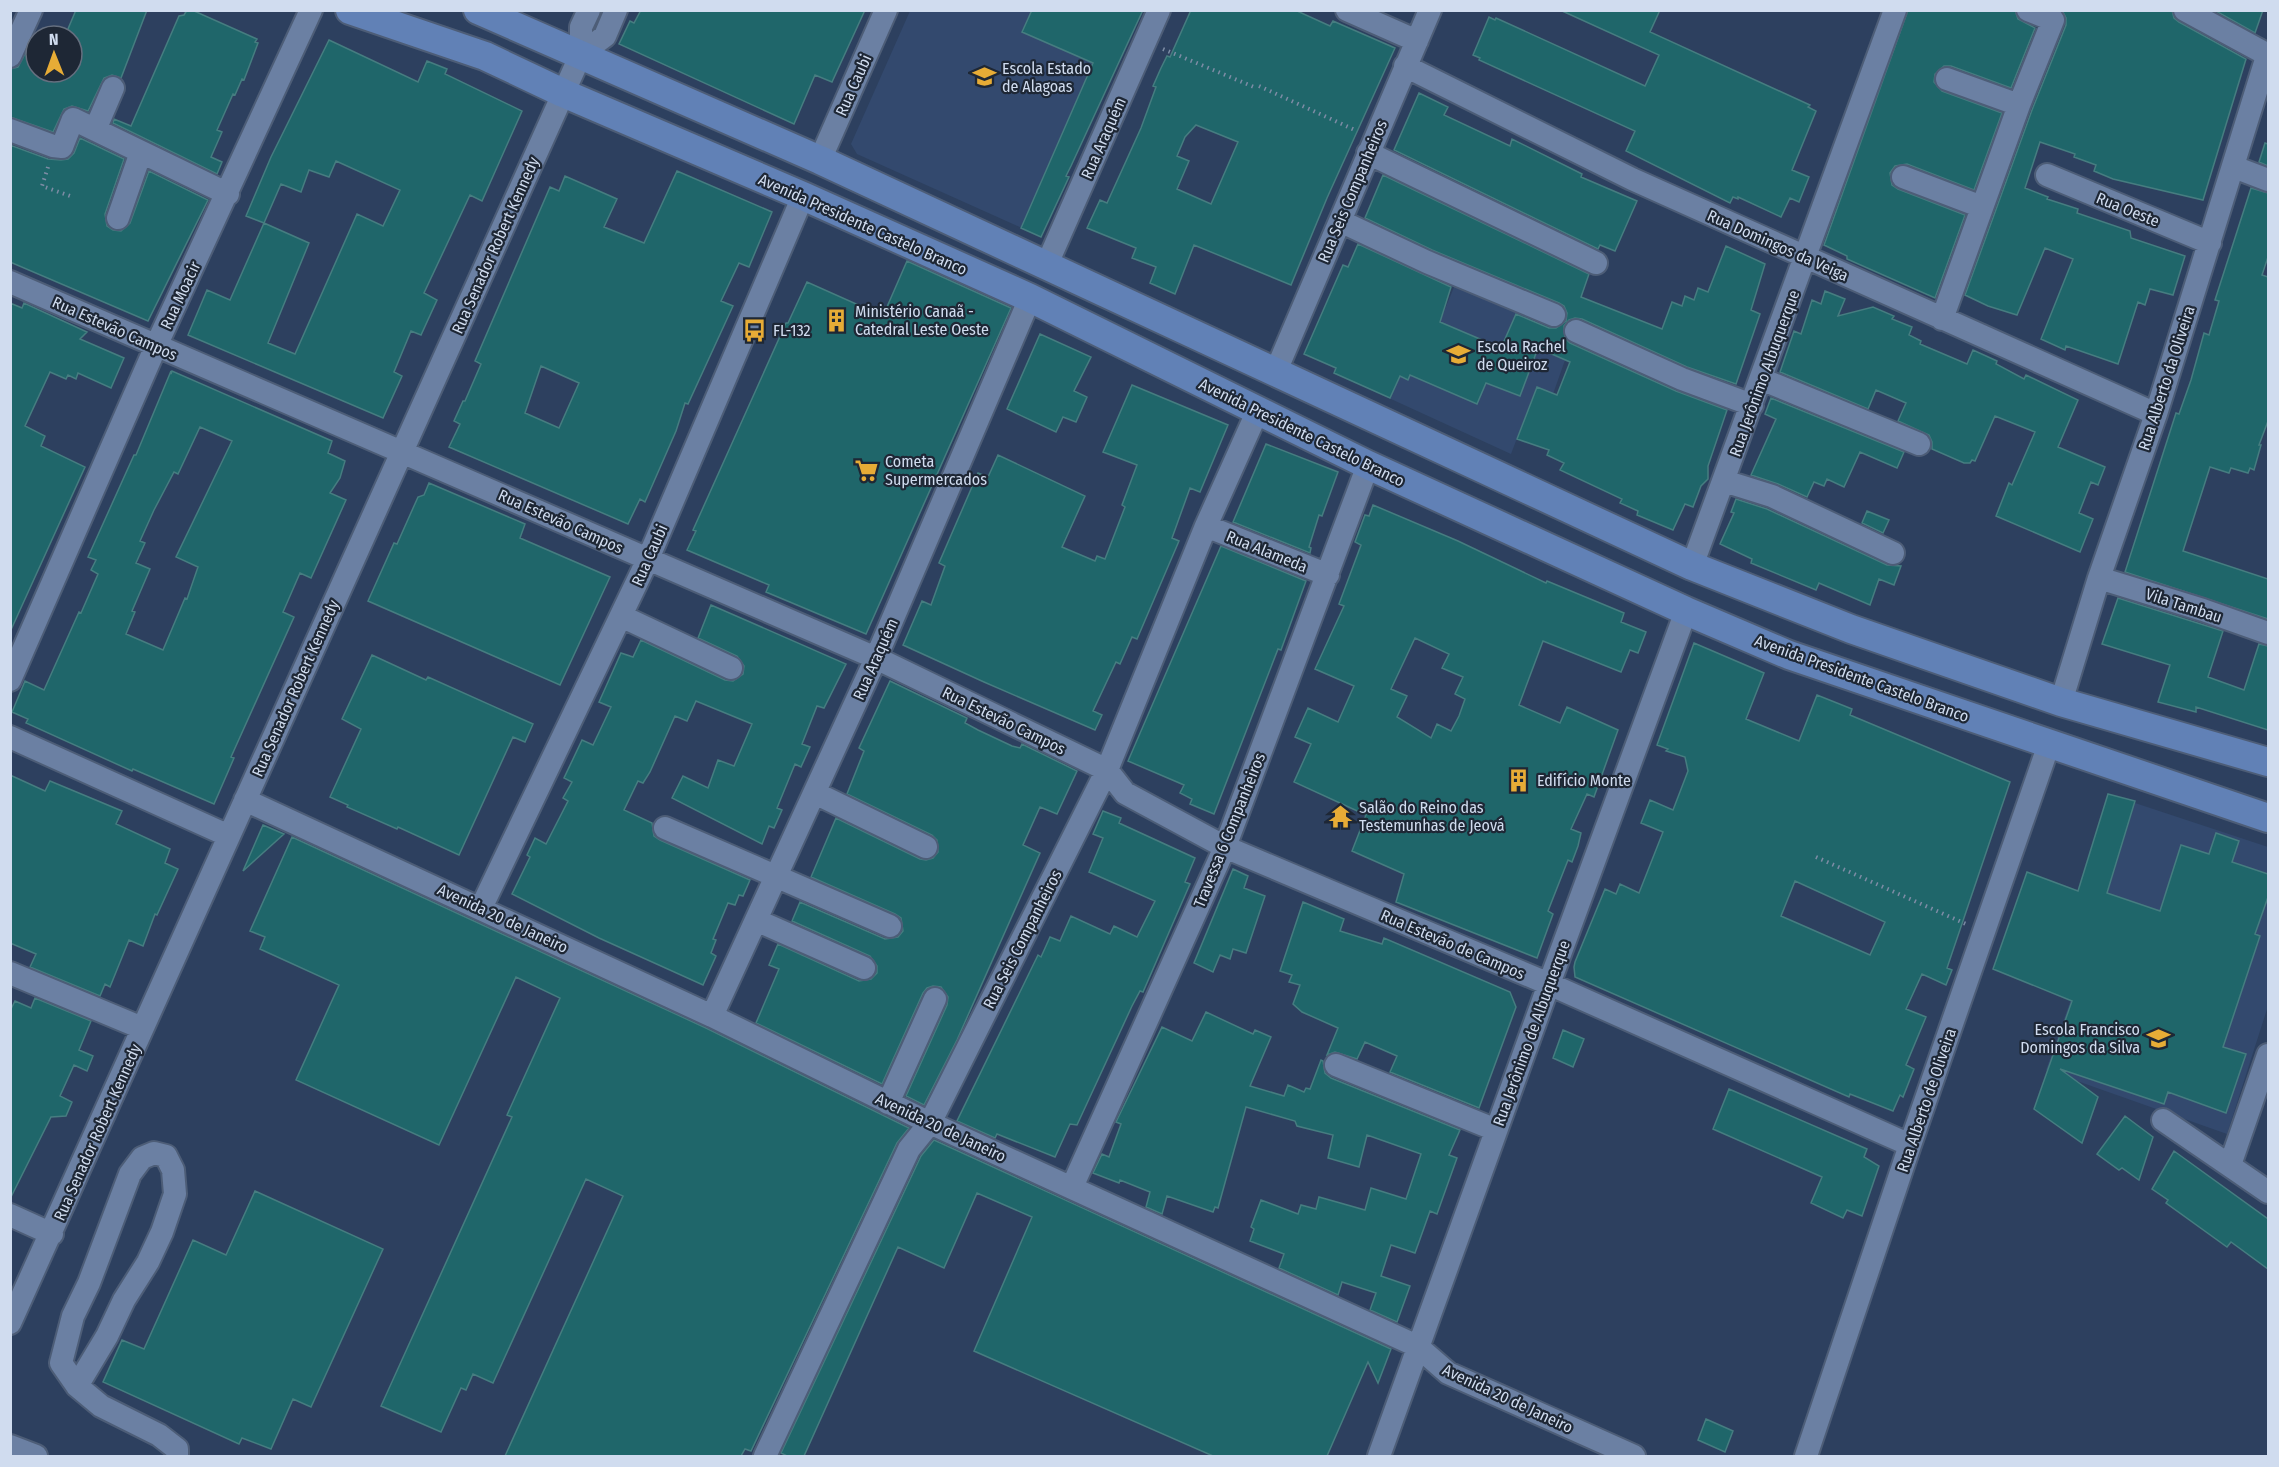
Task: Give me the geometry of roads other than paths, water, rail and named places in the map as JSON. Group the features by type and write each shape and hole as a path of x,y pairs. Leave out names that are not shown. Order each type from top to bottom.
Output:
{"main road":[{"name":"Avenida Presidente Castelo Branco","path":"350,10 485,56 563,93 803,196 1030,298 1368,465 1686,611 1789,655 2268,818"},
{"path":"478,10 820,160 1692,566 1851,629 2061,702 2268,762"}],"street":[{"path":"10,56 32,10"},
{"name":"Rua Moacir","path":"10,680 156,346 311,10"},
{"name":"Rua Senador Robert Kennedy","path":"10,1323 581,54 581,27 589,10"},
{"name":"Rua Senador Robert Kennedy","path":"581,54 605,36 616,10"},
{"name":"Rua Caubi","path":"820,160 886,10"},
{"name":"Rua Araquém","path":"1047,264 1159,10"},
{"path":"1347,10 1417,41"},
{"name":"Rua Seis Companheiros","path":"1276,371 1430,10"},
{"name":"Rua Jerônimo Albuquerque","path":"1692,566 1895,10"},
{"path":"1942,319 2019,105 2053,20 2028,10"},
{"path":"2186,10 2268,54"},
{"name":"Rua Alberto da Oliveira","path":"2061,702 2099,578 2156,414 2268,54"},
{"name":"Rua Domingos da Veiga","path":"1405,66 1632,179 2156,414"},
{"path":"1947,79 2019,105"},
{"path":"95,130 113,88"},
{"path":"10,130 56,147 62,147 73,119 228,194"},
{"path":"1371,146 1596,263"},
{"path":"118,218 141,152"},
{"path":"2234,167 2268,180"},
{"name":"Rua Oeste","path":"2047,176 2210,243"},
{"path":"1903,177 1982,207"},
{"name":"Rua Caubi","path":"481,908 648,559 803,196"},
{"path":"1340,221 1426,262 1554,315"},
{"name":"Rua Estevão Campos","path":"10,282 402,450 876,658 1107,770"},
{"name":"Rua Araquém","path":"712,1016 876,658 1030,298"},
{"path":"1576,331 1682,379 1752,405"},
{"path":"1761,379 1918,444"},
{"name":"Rua Seis Companheiros","path":"765,1456 909,1149 930,1123 1107,770 1206,526 1258,411"},
{"name":"Travessa 6 Companheiros","path":"1072,1187 1225,847 1368,465"},
{"path":"1724,481 1773,496 1893,553"},
{"name":"Rua Alameda","path":"1206,526 1328,575"},
{"name":"Vila Tambau","path":"2099,578 2268,632"},
{"name":"Rua Jerônimo de Albuquerque","path":"1378,1456 1686,611"},
{"path":"621,616 731,668"},
{"path":"10,737 229,836"},
{"name":"Rua Alberto de Oliveira","path":"1806,1456 1910,1145 2049,744"},
{"name":"Rua Estevão de Campos","path":"1107,770 1125,793 1225,847 1549,984 1910,1145"},
{"path":"815,793 926,847"},
{"name":"Avenida 20 de Janeiro","path":"245,800 712,1016 930,1123 1417,1346 1448,1373 1634,1456"},
{"path":"665,828 890,926"},
{"path":"756,920 864,969"},
{"path":"10,973 142,1028"},
{"path":"888,1103 935,999"},
{"path":"2230,1165 2268,1055"},
{"path":"1336,1065 1496,1130"},
{"path":"2163,1120 2268,1192"},
{"path":"76,1386 107,1336 124,1300 148,1262 162,1232 175,1194 173,1170 166,1156 154,1153 142,1158 130,1174 89,1282 73,1316 61,1363 76,1386 101,1406 159,1435 177,1449 177,1456"},
{"path":"10,1215 52,1234"},
{"path":"10,1446 36,1456"}],"place":[{"name":"Escola Estado de Alagoas","path":"984,77"},
{"name":"Ministério Canaã - Catedral Leste Oeste","path":"837,320"},
{"name":"FL-132","path":"755,330"},
{"name":"Escola Rachel de Queiroz","path":"1459,355"},
{"name":"Cometa Supermercados","path":"867,470"},
{"name":"Edifício Monte","path":"1519,780"},
{"name":"Salão do Reino das Testemunhas de Jeová","path":"1341,816"},
{"name":"Escola Francisco Domingos da Silva","path":"2158,1038"}]}
